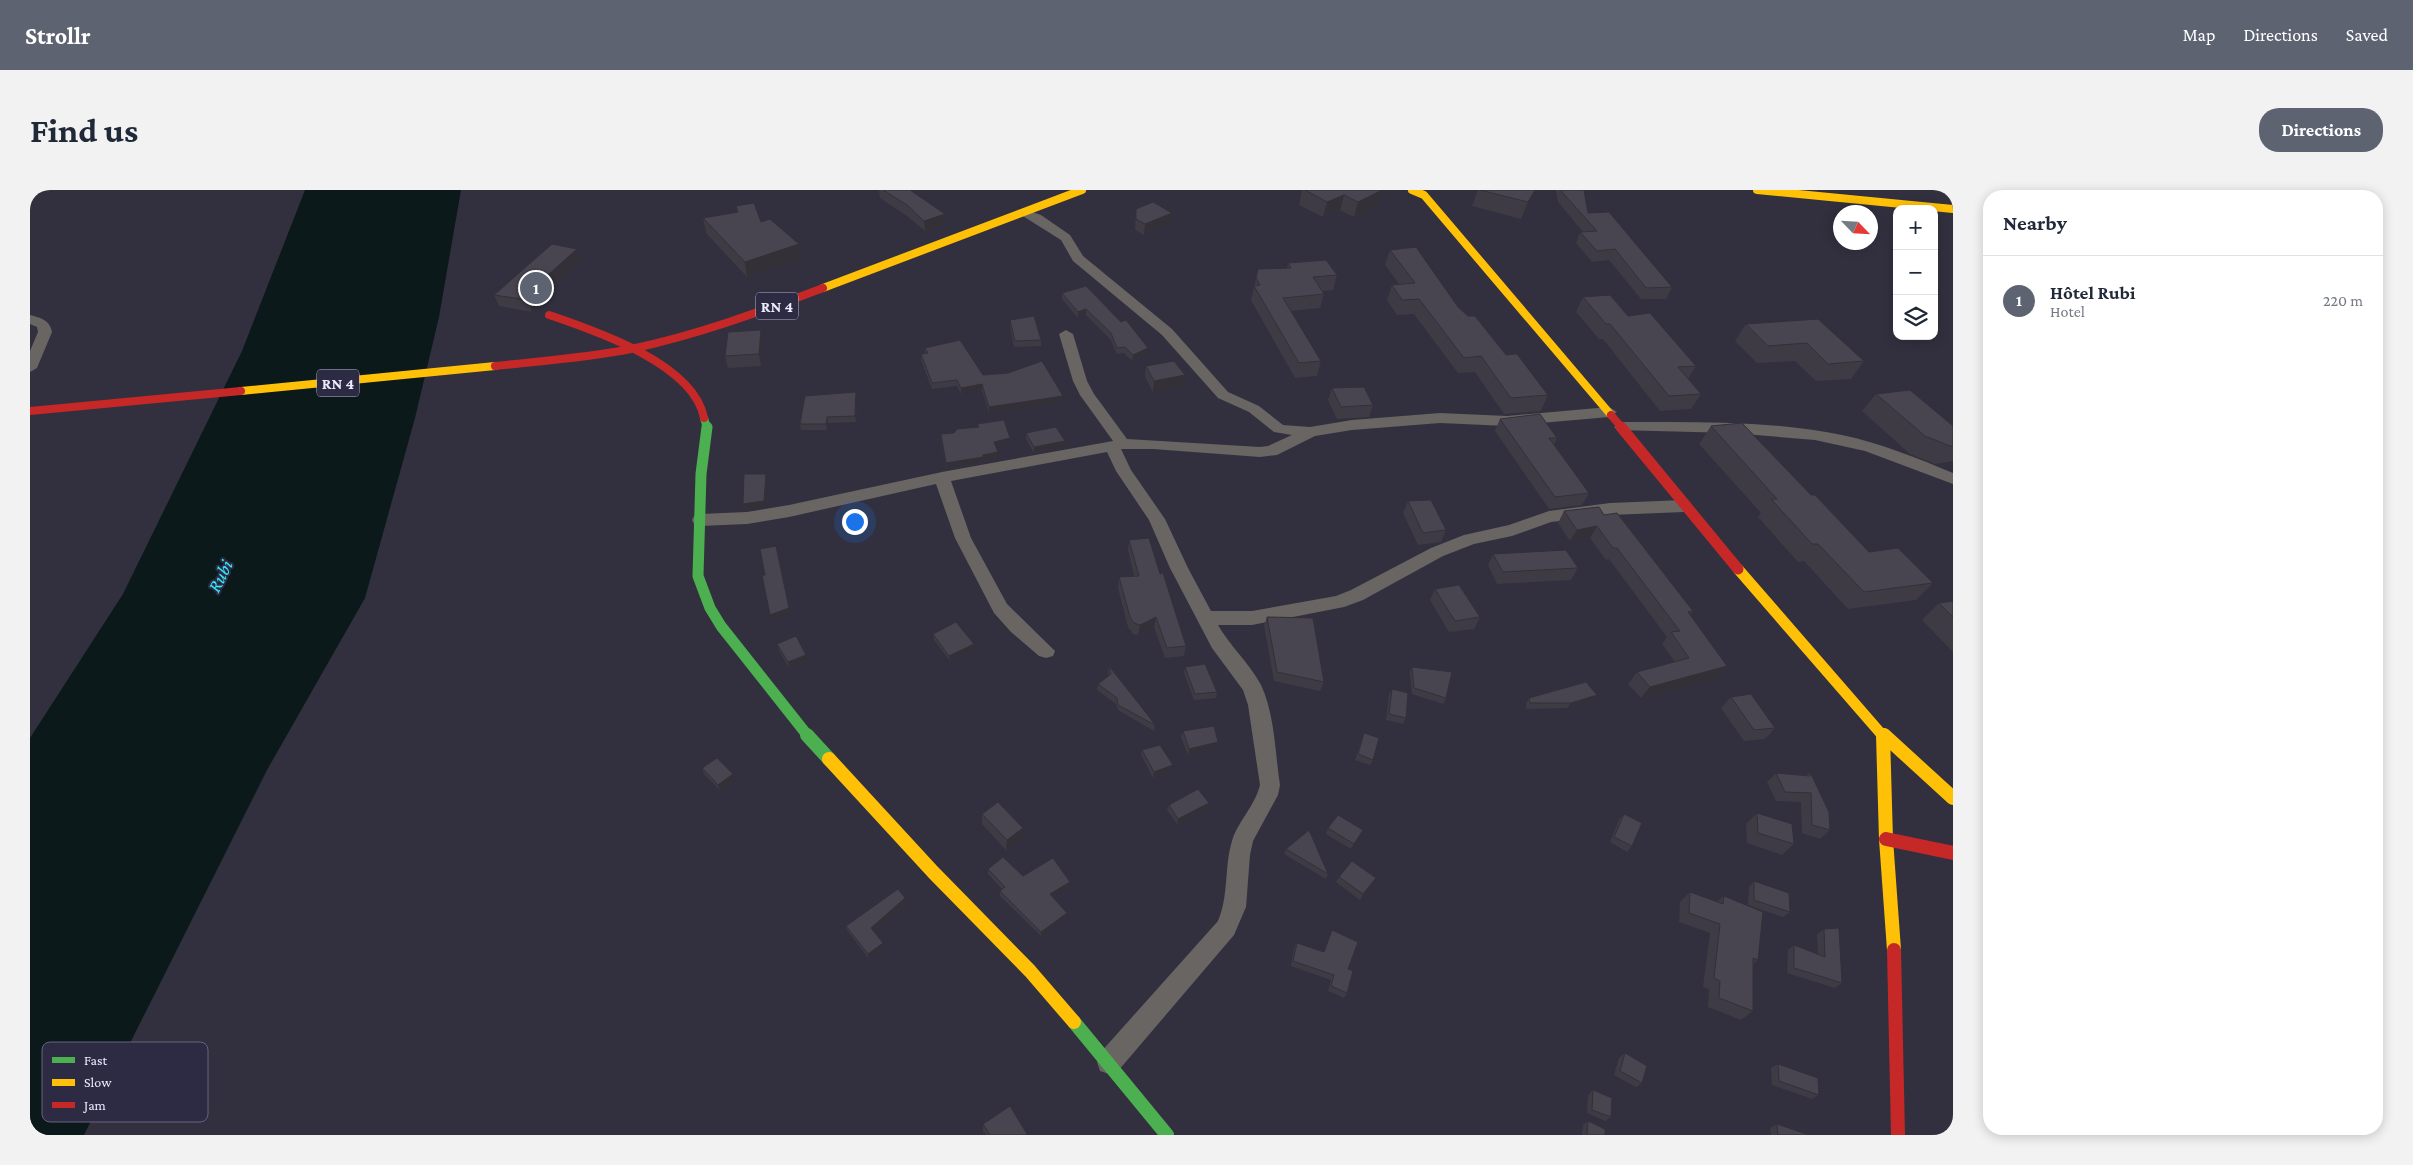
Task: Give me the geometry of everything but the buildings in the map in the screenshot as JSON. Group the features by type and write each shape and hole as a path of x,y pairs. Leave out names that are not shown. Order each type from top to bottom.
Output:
{"main road":[{"name":"RN 4","path":"30,411 459,372 630,349 696,333 761,312 1082,190"},
{"path":"1412,190 1424,193 1610,412 1684,506 1845,693 1882,734 1953,798"},
{"path":"1757,190 1953,210"},
{"path":"549,315 587,328 630,349 681,378 699,399 707,428 701,474 698,576 710,608 721,626 811,740 933,872 1030,971 1109,1062 1167,1135"},
{"path":"1882,734 1886,839 1894,927 1898,1135"},
{"path":"1886,839 1953,853"}],"street":[{"path":"1024,213 1037,218 1066,238 1074,254 1167,332 1223,395 1254,409 1278,429 1281,434 1281,447"},
{"path":"30,319 44,326 45,332 30,368"},
{"path":"1066,334 1080,381 1118,445 1124,471 1157,519 1179,568 1219,643 1252,687 1258,705 1270,785 1268,796 1243,839 1239,855 1235,907 1226,928 1109,1062"},
{"path":"1278,429 1288,432 1311,432 1352,425 1440,418 1507,421 1610,412"},
{"path":"1622,427 1746,427 1794,432 1844,440 1877,450 1953,479"},
{"path":"700,520 747,518 789,511 942,477 1041,461 1118,445 1154,444 1260,452 1281,447 1311,432"},
{"path":"942,477 953,514 963,538 1000,608 1017,627 1046,651"},
{"path":"1207,618 1252,618 1338,602 1357,595 1437,552 1470,540 1512,530 1549,517 1610,509 1684,506"}],"water":[{"name":"Rubi","path":"305,190 461,190 439,317 415,418 365,598 267,770 131,1042 42,1042 42,1122 91,1122 84,1135 30,1135 30,738 123,594 242,351"}],"traffic: fast":[{"path":"704,418 707,428 701,474 698,576 710,608 721,626 811,740 829,759"},
{"path":"1074,1022 1167,1135"}],"traffic: slow":[{"path":"823,288 1082,190"},
{"path":"1412,190 1424,195 1611,415"},
{"path":"1757,190 1953,209"},
{"path":"241,391 495,366"},
{"path":"1738,569 1883,734 1886,839 1894,950"},
{"path":"1883,734 1953,798"},
{"path":"829,759 933,872 1030,971 1074,1022"}],"traffic: jam":[{"path":"495,366 598,355 631,349 680,337 728,322 823,288"},
{"path":"549,315 608,338 654,361 674,374 689,387 699,400 704,418"},
{"path":"30,411 241,391"},
{"path":"1611,415 1684,506 1738,569"},
{"path":"1886,839 1953,853"},
{"path":"1894,950 1898,1135"}],"place":[{"name":"Hôtel Rubi","path":"536,288"}]}
